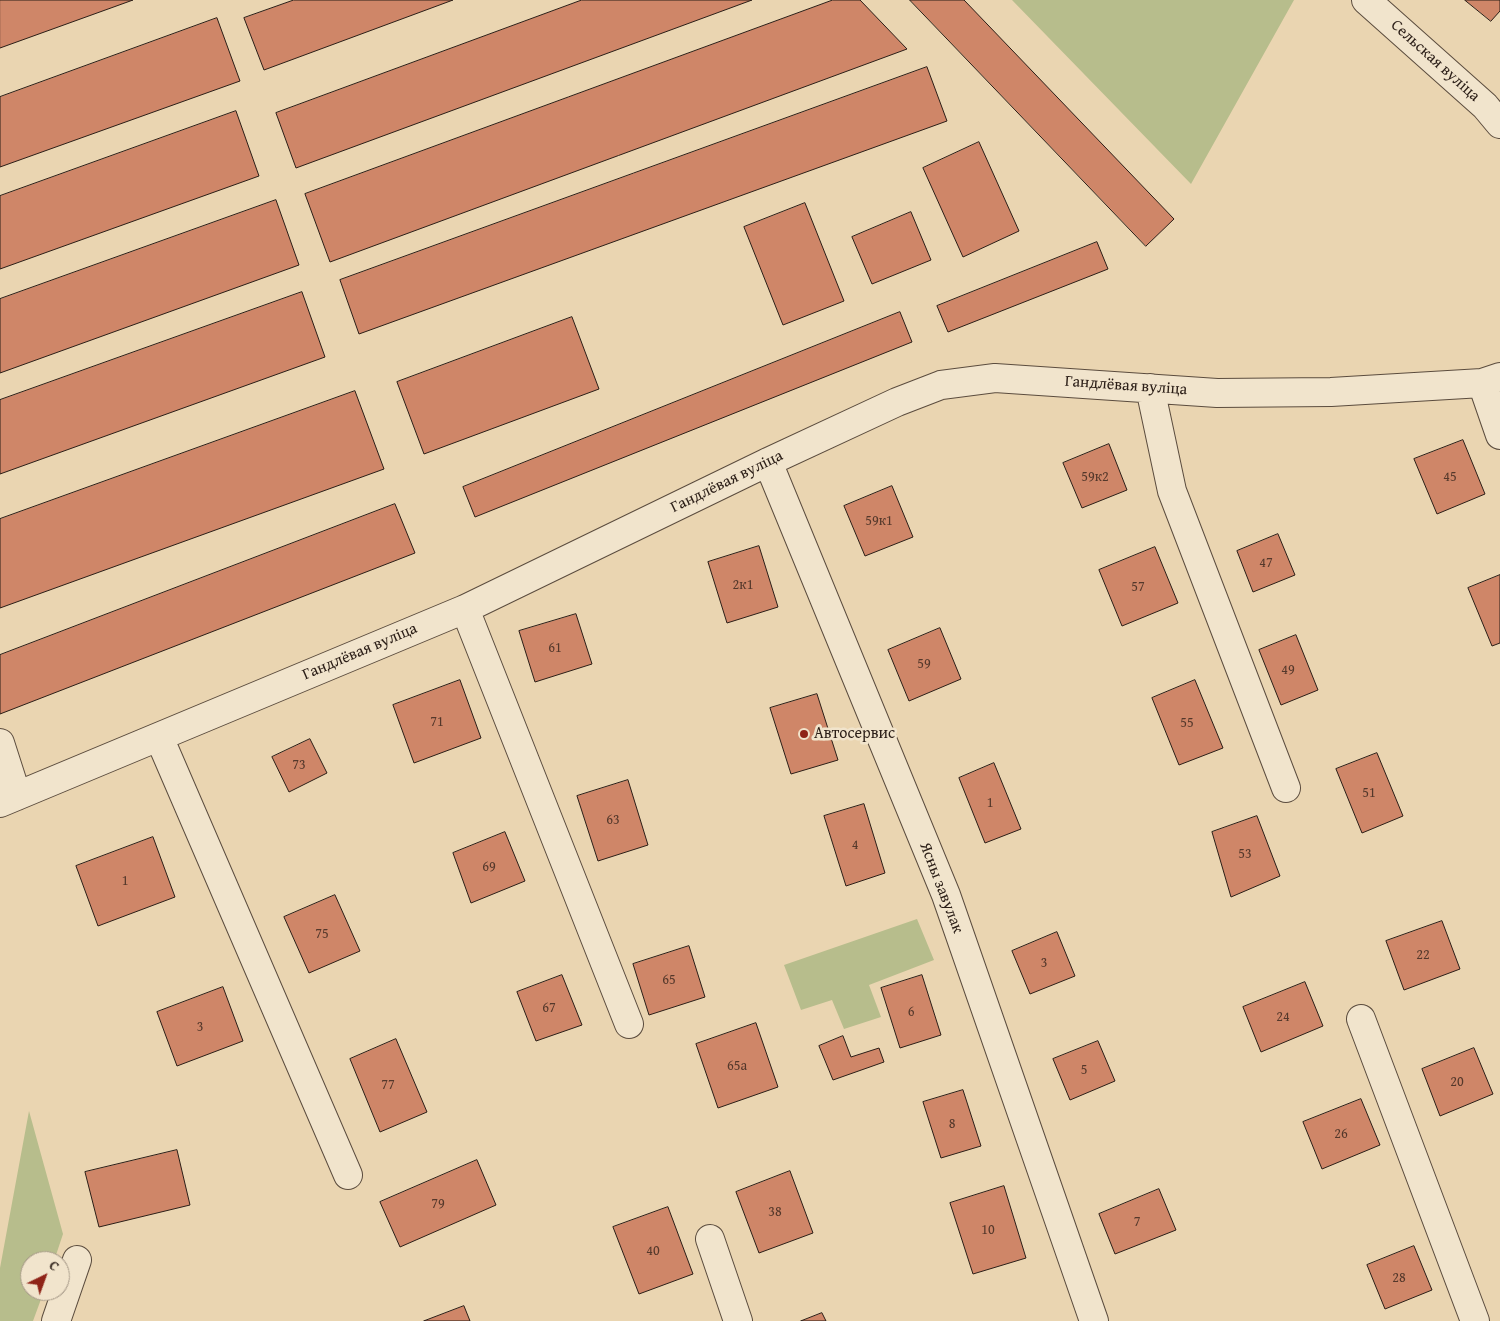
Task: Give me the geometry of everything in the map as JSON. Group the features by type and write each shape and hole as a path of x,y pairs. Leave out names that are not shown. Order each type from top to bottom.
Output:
{"street":[{"name":"Сельская вуліца","path":"1379,4 1485,106 1500,124"},
{"name":"Гандлёвая вуліца","path":"8,800 465,608 768,462 897,402 942,385 995,378 1217,392 1331,392 1491,380"},
{"path":"1491,380 1500,435"},
{"path":"1150,388 1172,491 1286,788"},
{"name":"Ясны завулак","path":"768,462 946,895 1094,1321"},
{"path":"465,608 629,1024"},
{"path":"159,737 348,1175"},
{"path":"0,743 8,800"},
{"path":"1361,1019 1475,1321"},
{"path":"710,1239 738,1321"},
{"path":"56,1321 77,1260"}],"green space":[{"path":"1012,0 1294,0 1191,184"},
{"path":"917,919 934,960 869,985 881,1017 844,1029 832,1000 801,1010 784,965"},
{"path":"29,1111 63,1234 57,1251 20,1251 20,1301 40,1301 33,1321 0,1321 0,1268"}],"building":[{"path":"0,0 133,0 0,48"},
{"path":"294,0 453,0 264,70 244,18"},
{"path":"582,0 752,0 296,168 276,113"},
{"path":"833,0 860,0 907,49 330,262 305,194"},
{"path":"910,0 964,0 1174,219 1146,246"},
{"path":"1465,0 1500,0 1500,11 1491,21"},
{"path":"217,18 240,81 0,167 0,97"},
{"path":"927,67 947,121 359,334 340,280"},
{"path":"236,111 259,176 0,269 0,196"},
{"path":"979,142 1019,231 963,257 923,168"},
{"path":"276,200 299,265 0,373 0,299"},
{"path":"805,203 844,301 783,325 744,227"},
{"path":"911,212 931,260 872,284 852,237"},
{"path":"1097,242 1108,269 948,332 937,306"},
{"path":"302,292 325,357 0,474 0,400"},
{"path":"900,312 912,342 475,517 463,487"},
{"path":"572,317 599,389 424,454 397,382"},
{"path":"355,391 384,469 0,608 0,519"},
{"path":"1463,440 1485,494 1437,514 1414,459"},
{"path":"1109,444 1127,490 1082,508 1063,463"},
{"path":"892,486 913,537 865,556 844,506"},
{"path":"395,504 415,553 0,714 0,655"},
{"path":"1278,534 1295,575 1253,592 1237,551"},
{"path":"759,546 778,607 727,623 708,562"},
{"path":"1155,547 1178,603 1122,626 1099,570"},
{"path":"1500,575 1500,643 1492,646 1468,588"},
{"path":"576,614 592,664 535,682 519,631"},
{"path":"940,628 961,679 909,701 888,650"},
{"path":"1296,635 1318,690 1281,705 1259,650"},
{"path":"460,680 481,738 414,763 393,705"},
{"path":"1195,680 1223,748 1179,765 1152,698"},
{"name":"Автосервис","path":"817,694 838,760 791,774 770,708"},
{"path":"310,739 327,773 289,792 272,757"},
{"path":"1377,753 1403,816 1362,833 1336,769"},
{"path":"994,763 1021,829 985,843 959,778"},
{"path":"628,780 648,845 598,861 577,796"},
{"path":"864,804 885,873 846,886 824,816"},
{"path":"1257,816 1280,876 1231,897 1212,832"},
{"path":"505,832 525,881 471,903 453,853"},
{"path":"153,837 175,897 98,926 76,866"},
{"path":"335,895 360,951 309,973 284,917"},
{"path":"1442,921 1460,969 1404,990 1386,941"},
{"path":"1057,932 1075,976 1030,994 1012,951"},
{"path":"689,946 705,997 649,1015 633,964"},
{"path":"562,975 582,1025 536,1041 517,992"},
{"path":"922,975 941,1035 900,1048 881,988"},
{"path":"1305,982 1323,1026 1261,1052 1243,1007"},
{"path":"223,987 243,1041 177,1066 157,1012"},
{"path":"756,1023 778,1087 718,1108 696,1044"},
{"path":"843,1036 851,1057 879,1048 884,1062 833,1080 819,1046"},
{"path":"396,1039 427,1112 380,1132 350,1059"},
{"path":"1098,1041 1115,1081 1070,1100 1053,1059"},
{"path":"1474,1048 1493,1094 1440,1116 1422,1069"},
{"path":"963,1090 981,1146 941,1158 923,1102"},
{"path":"1361,1099 1380,1145 1322,1169 1303,1122"},
{"path":"177,1150 190,1205 99,1227 85,1172"},
{"path":"477,1160 496,1205 400,1247 380,1202"},
{"path":"790,1171 813,1233 759,1253 736,1192"},
{"path":"1004,1186 1026,1258 973,1274 950,1203"},
{"path":"1159,1189 1176,1230 1115,1254 1099,1214"},
{"path":"668,1207 693,1274 639,1294 613,1227"},
{"path":"1414,1246 1432,1290 1385,1309 1367,1265"},
{"path":"464,1306 470,1321 424,1321"},
{"path":"822,1313 826,1321 801,1321"}],"place":[{"name":"Автосервис","path":"804,734"}]}
